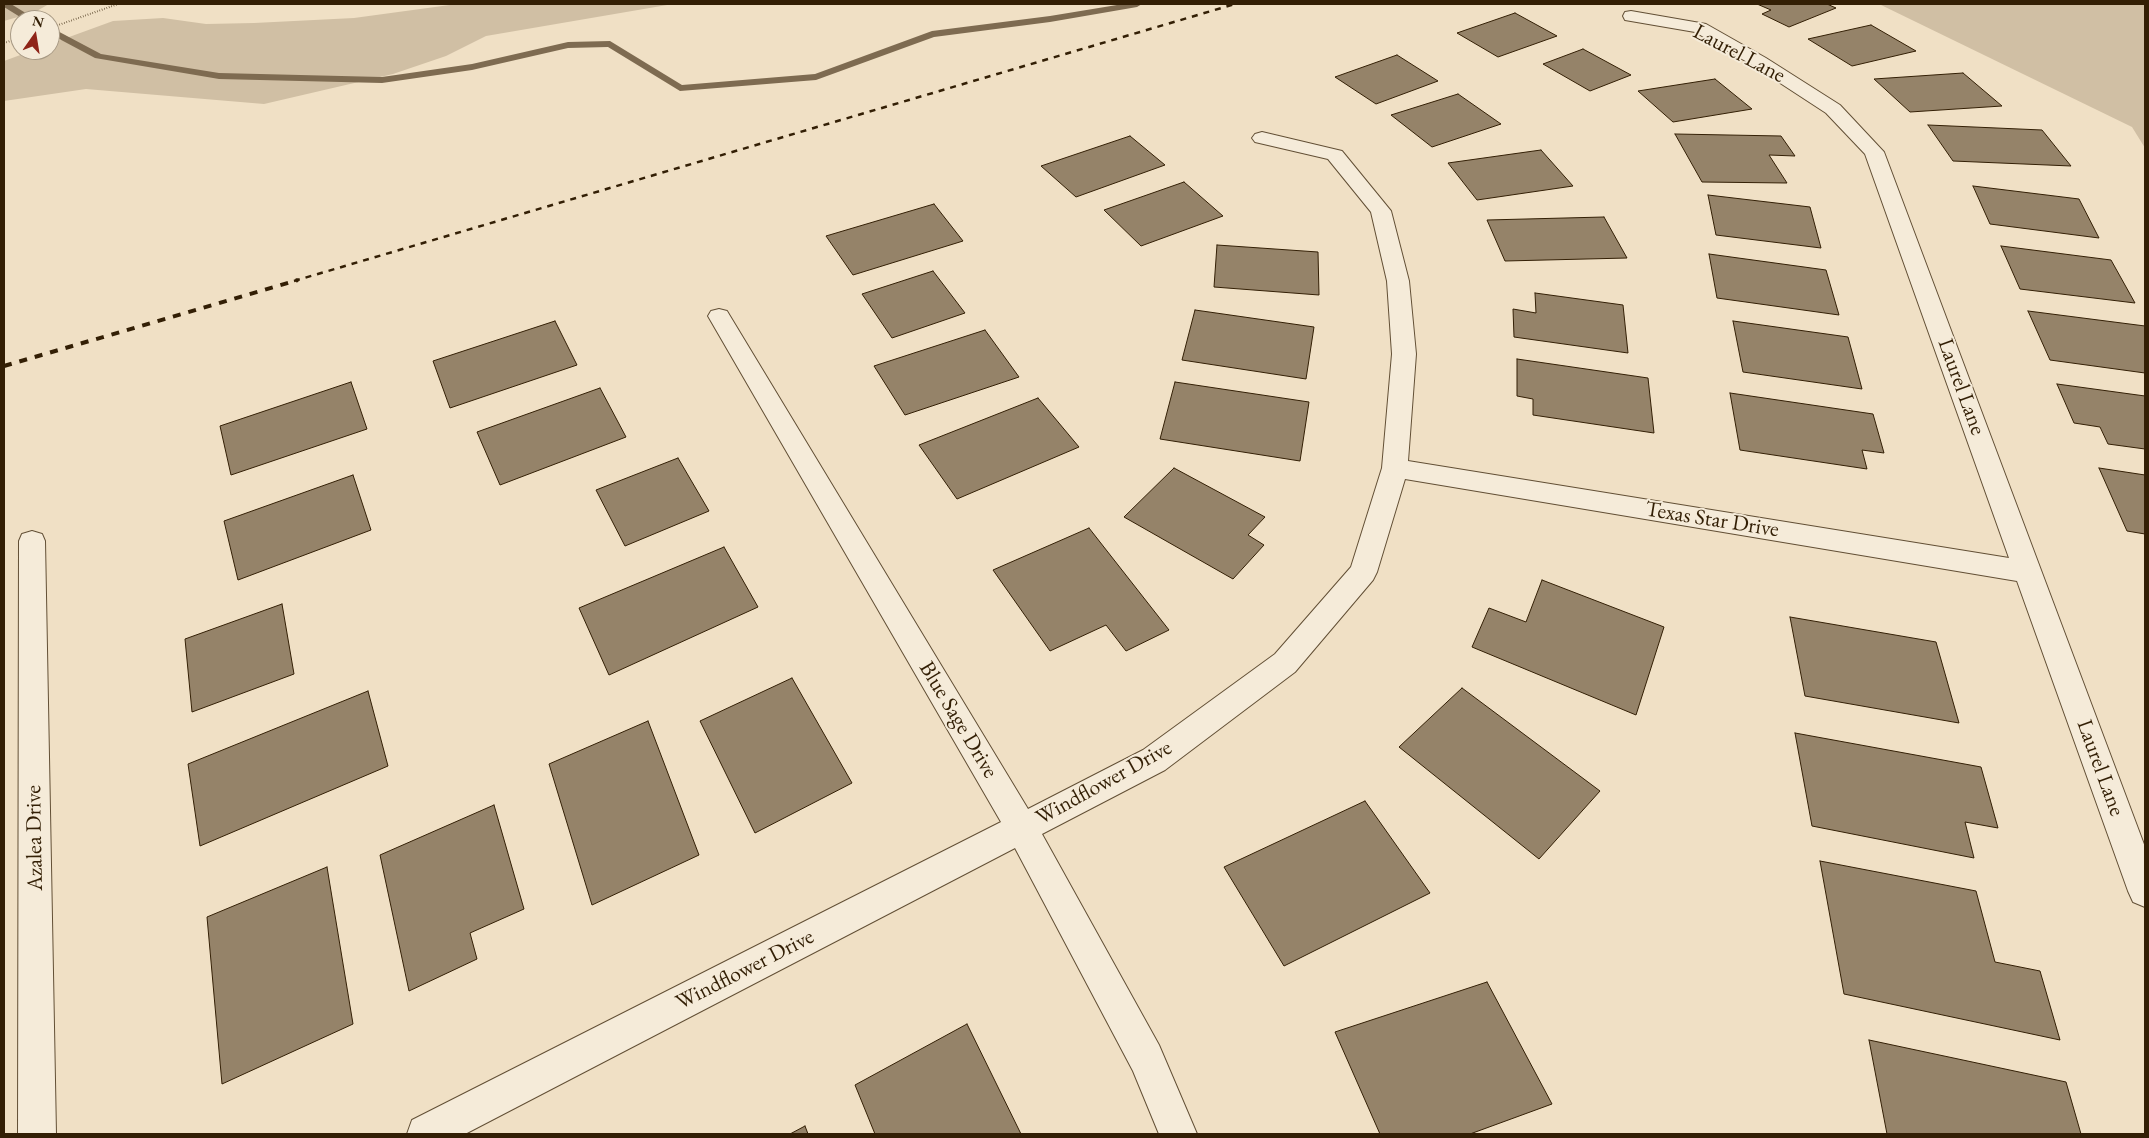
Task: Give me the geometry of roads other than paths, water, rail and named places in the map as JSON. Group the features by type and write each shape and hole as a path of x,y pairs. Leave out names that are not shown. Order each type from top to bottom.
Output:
{"street":[{"name":"Laurel Lane","path":"1631,16 1700,28 1760,62 1833,108 1874,152 2145,891"},
{"name":"Windflower Drive","path":"426,1134 1154,760 1285,663 1363,572 1395,468 1404,354 1398,281 1381,211 1335,155 1262,138"},
{"name":"Blue Sage Drive","path":"719,316 1022,828 1146,1058 1178,1134"},
{"name":"Texas Star Drive","path":"1395,468 2028,572"},
{"name":"Azalea Drive","path":"32,541 38,1134"}],"waterway":[{"path":"5,4 15,10"},
{"path":"60,35 98,56 219,76 382,80 472,67 568,45 610,44 680,88 816,77 932,34 1050,19 1137,4"}],"railway":[{"path":"294,281 1235,4"},
{"path":"4,366 298,280"}]}
